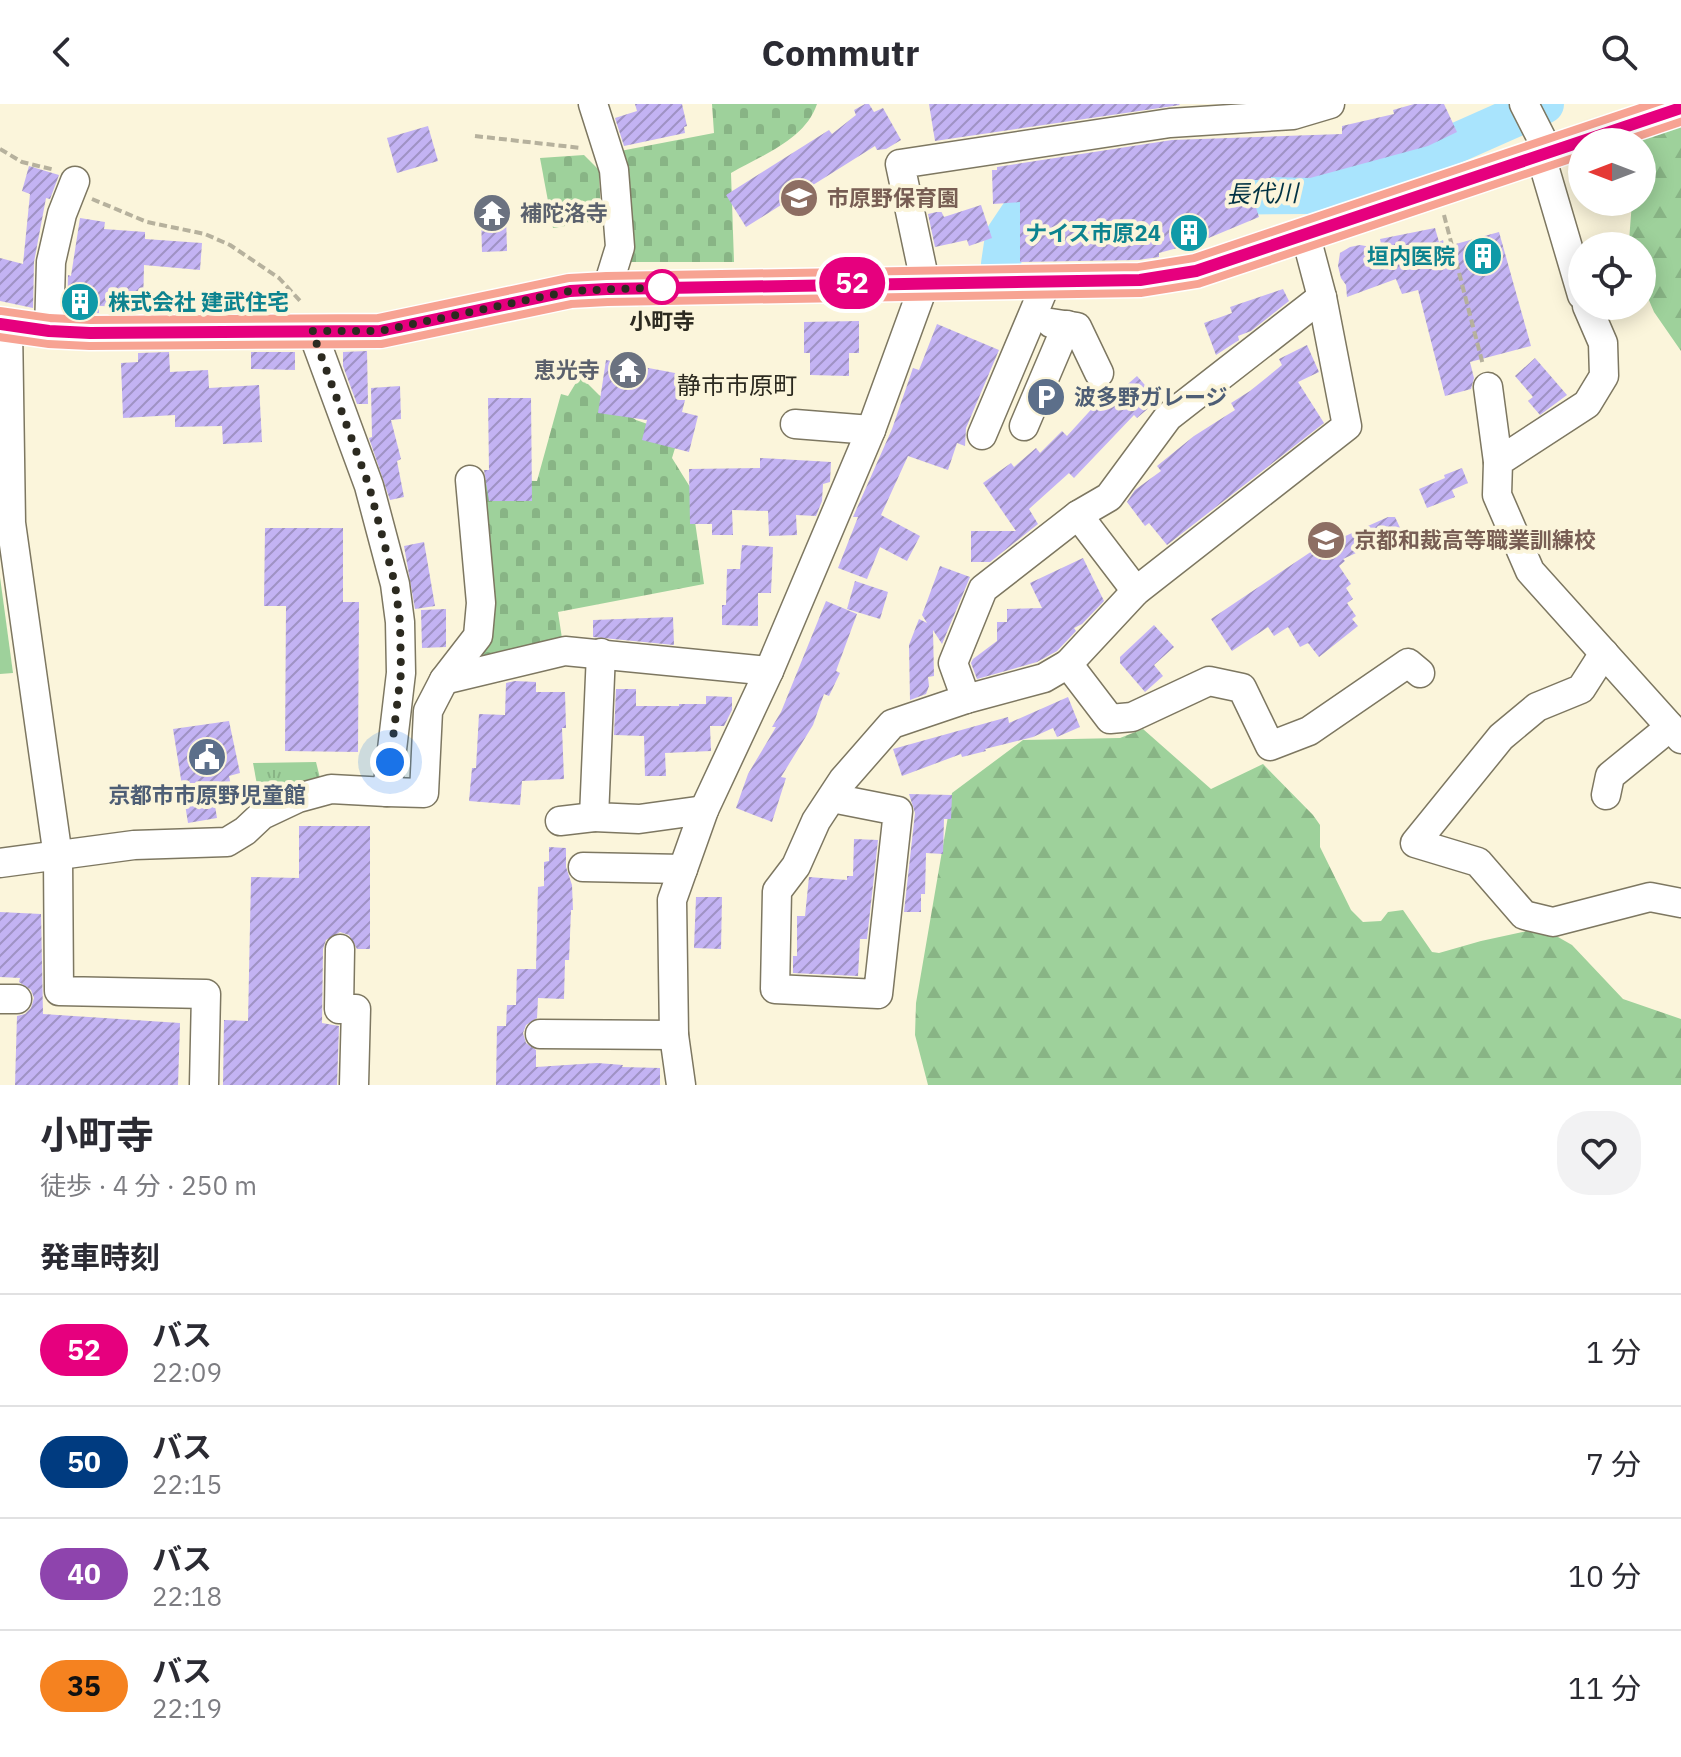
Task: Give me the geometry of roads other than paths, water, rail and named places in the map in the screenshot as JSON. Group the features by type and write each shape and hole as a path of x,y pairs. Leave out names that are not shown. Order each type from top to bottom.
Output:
{"main road":[{"path":"4,325 49,331 380,331 570,291 1140,280 1196,271 1438,190 1543,147 1681,108"}],"street":[{"path":"593,104 614,170 620,247 607,289"},
{"path":"681,1085 674,1035 672,900 704,810 769,671 871,430 925,282 900,164 1170,123 1293,115 1330,104"},
{"path":"1524,104 1543,147 1568,242"},
{"path":"49,331 51,262 62,214 75,181"},
{"path":"832,798 898,811 878,994 775,989 777,891 796,866 816,821 843,780 892,724 966,699 1044,678 1068,664 1136,591 1347,426 1322,297 1305,233"},
{"path":"982,435 1047,281"},
{"path":"966,699 953,663 983,589 1078,515 1109,497 1168,417 1322,297"},
{"path":"1030,320 1077,327 1099,373"},
{"path":"1498,462 1587,404 1604,376 1603,343 1593,320"},
{"path":"4,325 11,523 58,857 59,991 206,994 204,1085"},
{"path":"1024,426 1067,325"},
{"path":"320,331 369,486 395,584 400,622 401,673 387,792"},
{"path":"1044,379 1058,405"},
{"path":"1488,387 1498,462 1497,495 1530,571 1676,733 1610,776 1606,795"},
{"path":"795,424 871,430"},
{"path":"0,863 134,845 227,842 262,815 298,798 331,789 424,793 428,711 444,680 478,636 481,603 470,480"},
{"path":"1078,515 1136,591"},
{"path":"444,680 565,651 769,671"},
{"path":"594,817 601,653"},
{"path":"1604,653 1581,689 1537,707 1501,737 1415,843 1478,862 1524,915 1553,922 1650,897 1681,903"},
{"path":"1068,664 1110,719 1132,717 1209,681 1242,688 1270,746 1309,731 1408,663 1420,673"},
{"path":"560,821 594,817 639,819 704,810"},
{"path":"583,867 683,869"},
{"path":"340,949 339,1009 356,1009 354,1085"},
{"path":"540,1034 674,1035"}],"waterway":[{"name":"長代川","path":"1196,195 1308,194 1418,160 1544,104"},
{"name":"長代川","path":"1001,264 1005,237 1019,216 1073,201"}],"place":[{"name":"市原野保育園","path":"799,198"},
{"name":"補陀洛寺","path":"492,213"},
{"name":"ナイス市原24","path":"1189,233"},
{"name":"垣内医院","path":"1483,256"},
{"name":"小町寺","path":"662,287"},
{"name":"株式会社 建武住宅","path":"80,302"},
{"name":"恵光寺","path":"628,370"},
{"name":"波多野ガレージ","path":"1046,397"},
{"name":"京都和裁高等職業訓練校","path":"1326,540"},
{"name":"京都市市原野児童館","path":"207,757"}],"district":[{"name":"静市市原町","path":"737,386"}]}
